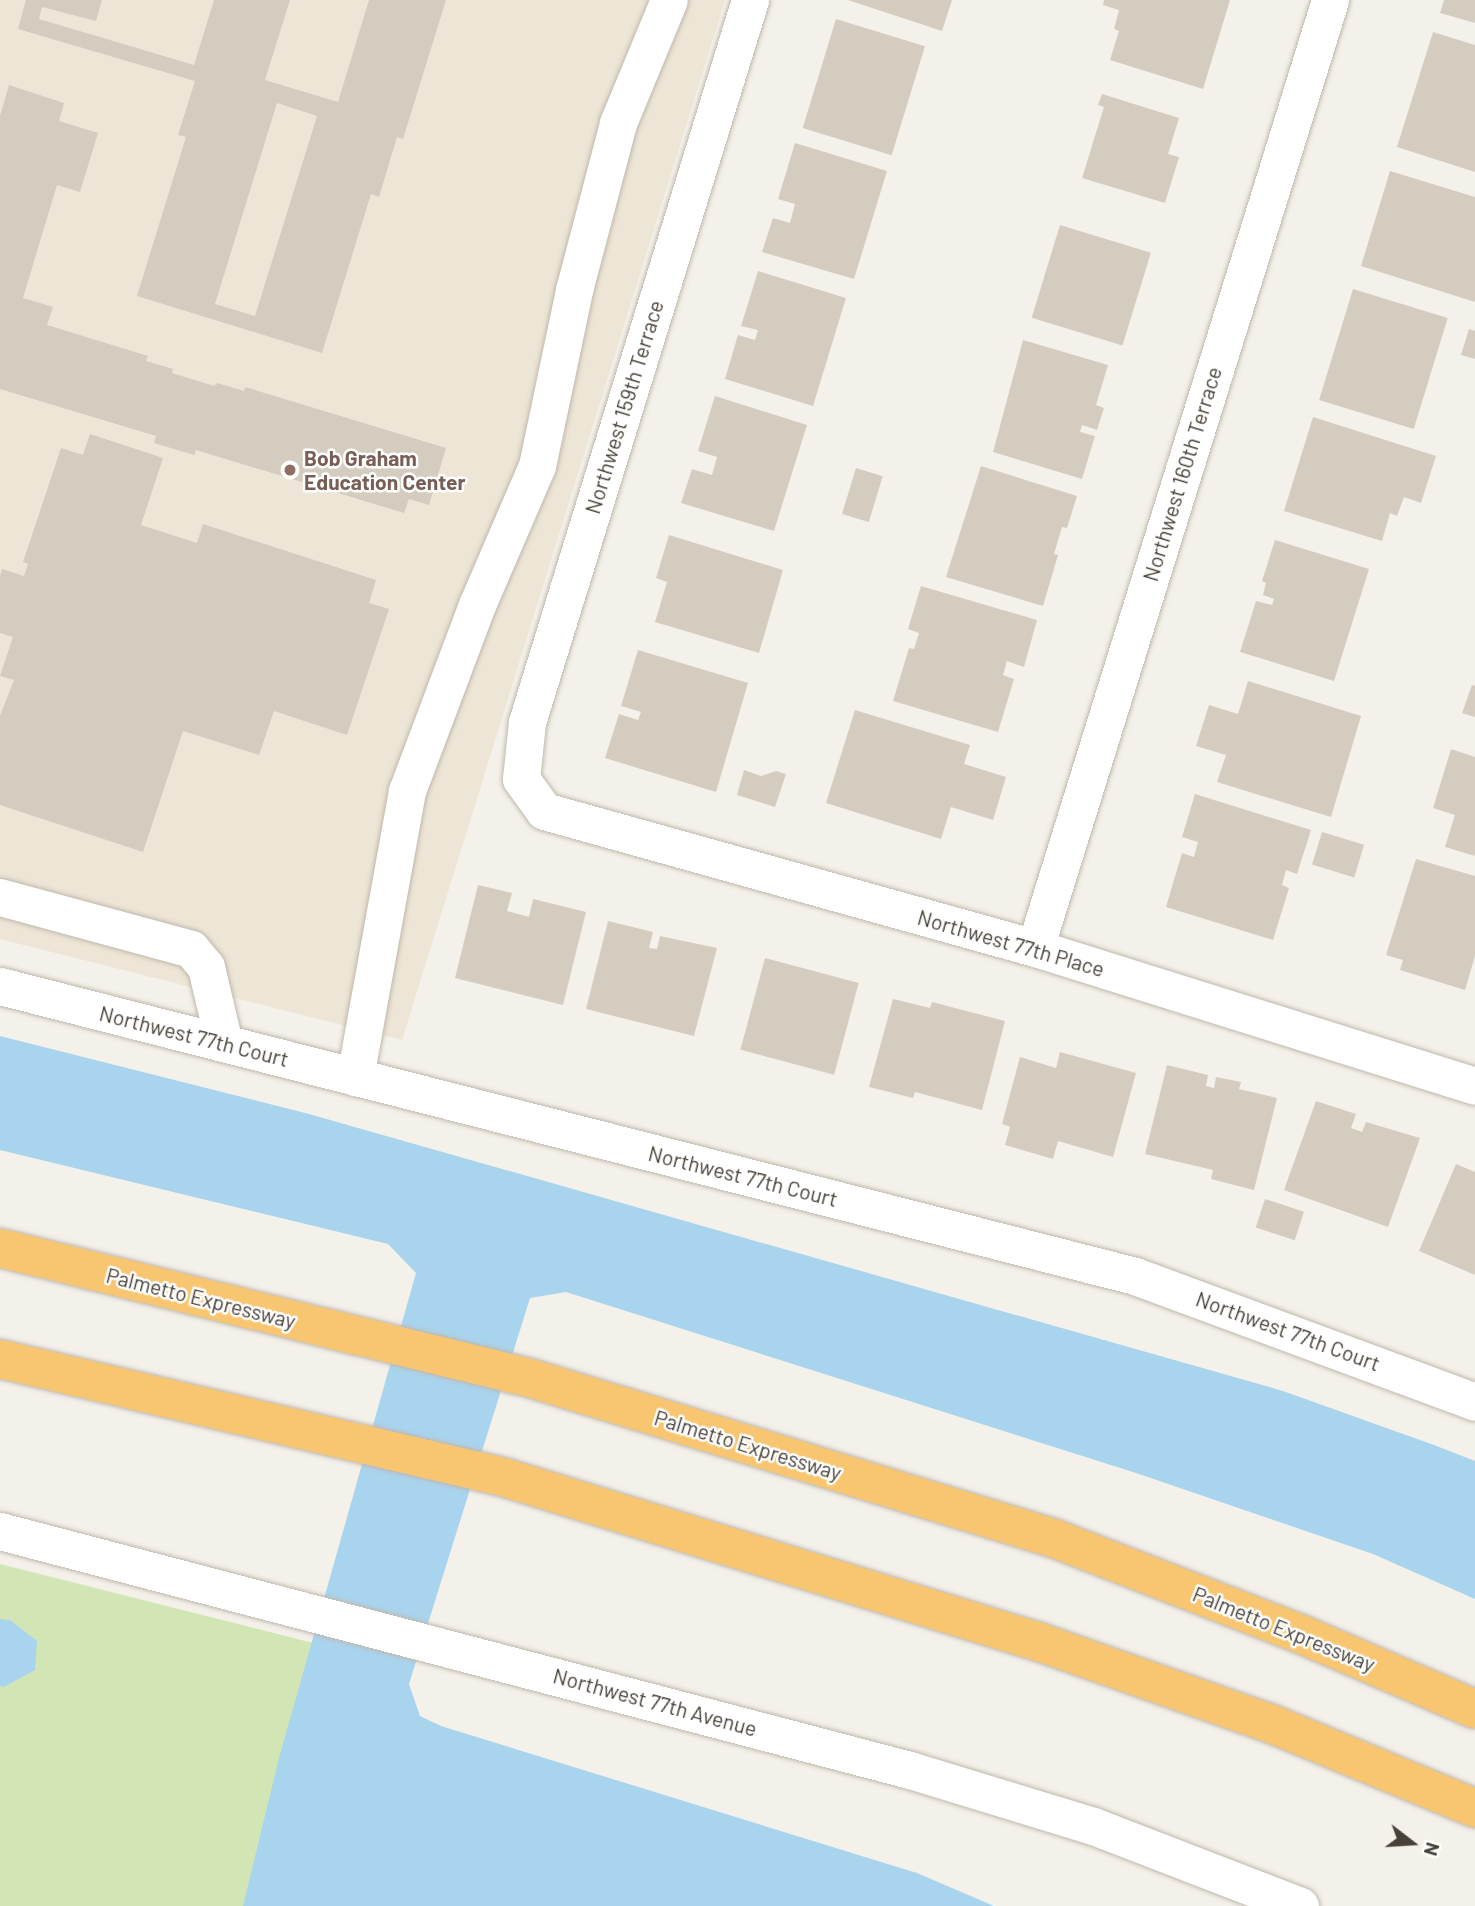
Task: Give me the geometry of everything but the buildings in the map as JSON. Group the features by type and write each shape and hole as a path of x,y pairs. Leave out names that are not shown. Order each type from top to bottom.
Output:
{"highway":[{"name":"Palmetto Expressway","path":"0,1248 530,1378 1053,1538 1303,1635 1475,1709"},
{"path":"0,1359 503,1477 1039,1642 1272,1724 1475,1808"}],"street":[{"path":"355,1077 407,791 477,605 537,466 574,290 618,123 669,0"},
{"name":"Northwest 159th Terrace","path":"544,811 521,779 527,722 750,0"},
{"name":"Northwest 160th Terrace","path":"1035,948 1330,0"},
{"name":"Northwest 77th Place","path":"544,811 1035,948 1475,1086"},
{"path":"0,897 191,949 206,967 223,1043"},
{"name":"Northwest 77th Court","path":"0,986 1135,1276 1475,1402"},
{"name":"Northwest 77th Avenue","path":"0,1531 464,1651 949,1782 1093,1826 1300,1906"}],"shaded area":[{"name":"Bob Graham Education Center","path":"0,0 725,0 402,1040 0,939"}],"green space":[{"path":"0,1564 325,1646 263,1906 0,1906"}],"water":[{"path":"0,1036 309,1114 1283,1391 1434,1445 1475,1461 1475,1599 1373,1554 1136,1473 566,1292 530,1298 409,1684 420,1716 441,1726 917,1873 994,1906 243,1906 279,1758 416,1273 388,1244 0,1150"},
{"path":"0,1619 10,1620 37,1641 35,1670 4,1687 0,1686"}],"place":[{"name":"Bob Graham Education Center","path":"290,470"}]}
